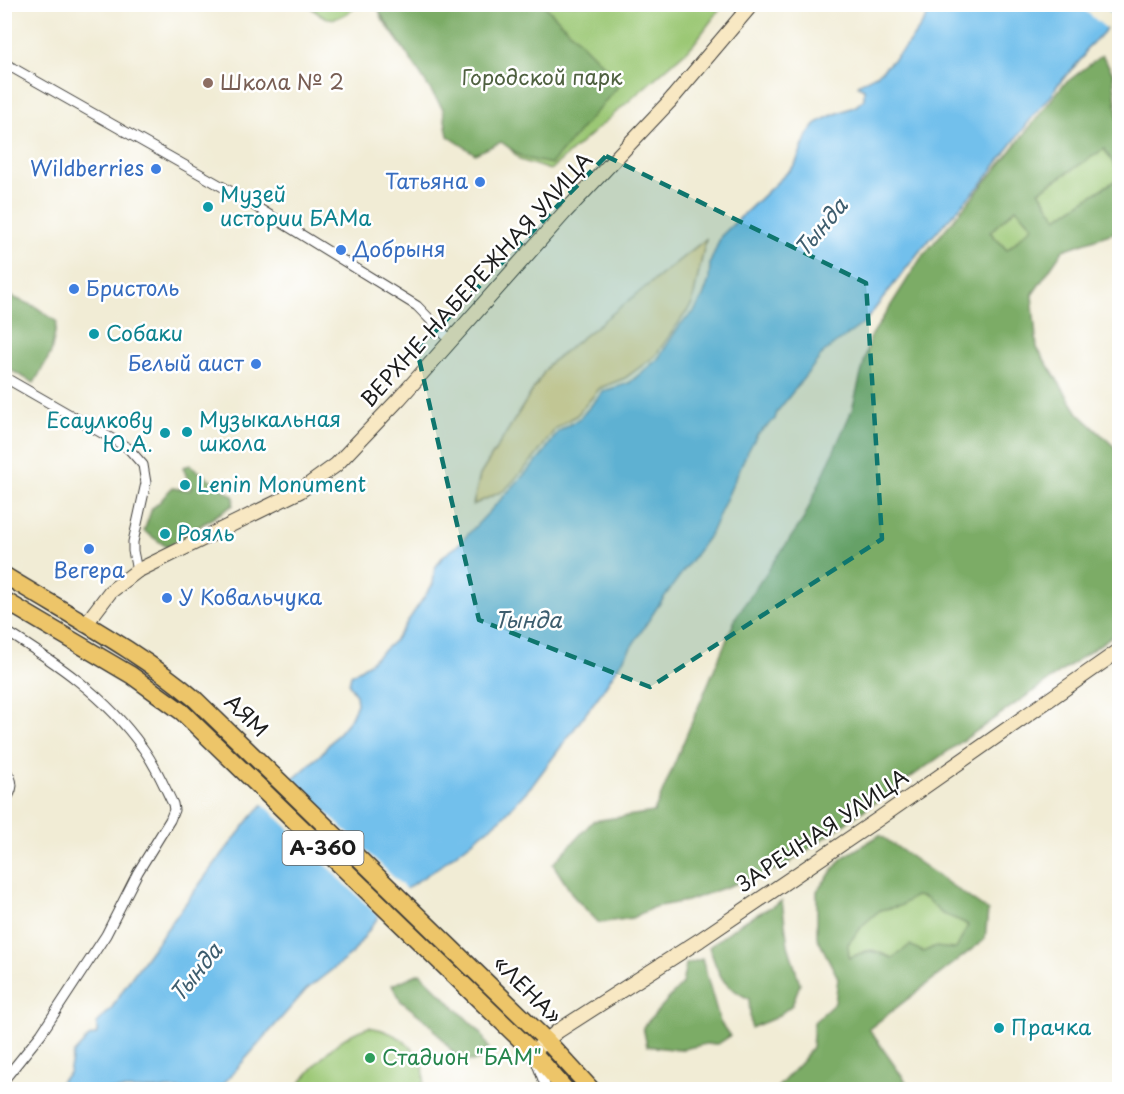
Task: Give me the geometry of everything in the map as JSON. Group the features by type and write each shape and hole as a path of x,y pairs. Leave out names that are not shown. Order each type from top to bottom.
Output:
{"highway":[{"name":"АЯМ","path":"4,575 140,658 176,683 216,717 429,925"},
{"name":"АЯМ","path":"4,600 163,696 188,717 416,939"},
{"name":"«ЛЕНА»","path":"429,925 546,1040 592,1089"},
{"name":"«ЛЕНА»","path":"416,939 533,1052 566,1089"}],"street":[{"name":"ВЕРХНЕ-НАБЕРЕЖНАЯ УЛИЦА","path":"85,625 110,592 137,571 300,491 336,465 669,102 752,4"},
{"path":"4,63 237,195 417,306 451,341"},
{"path":"4,377 128,448 143,465 146,483 133,551 137,571"},
{"path":"4,630 72,675 123,723 152,762 174,810 138,872 106,935 42,1034 4,1080"},
{"name":"ЗАРЕЧНАЯ УЛИЦА","path":"533,1052 546,1040 710,934 1119,650"},
{"path":"4,769 13,784 12,791 4,803"},
{"path":"533,1052 547,1089"}],"highlighted area":[{"path":"606,156 866,283 882,539 650,687 479,620 417,350"}],"green space":[{"name":"Городской парк","path":"391,4 723,5 693,45 550,170 520,160 502,139 449,112 380,16"},
{"path":"309,5 359,5 340,17 328,18 316,12"},
{"name":"Городской парк","path":"385,5 544,5 621,83 551,164 524,158 501,142 475,154 448,136 443,109 379,11"},
{"path":"1102,55 1113,73 1119,131 1119,172 1104,149 1039,191 1057,218 1119,178 1119,231 1063,250 1032,295 1037,348 1078,413 1119,451 1119,631 783,867 687,901 654,907 632,918 599,923 574,897 553,864 593,821 654,812 737,615 803,520 852,410 870,338 921,258 1003,161 1063,85","holes":["1016,208 1033,226 1007,250 990,232"]},
{"path":"1104,148 1119,172 1119,178 1057,219 1039,191"},
{"path":"1016,208 1033,226 1007,250 990,232"},
{"path":"5,294 36,307 57,322 51,353 34,383 5,367"},
{"path":"190,465 234,497 233,505 167,547 144,531 152,508 172,488 189,490 191,488 183,467"},
{"path":"880,835 988,911 985,939 869,1029 911,1089 776,1089 812,1047 814,1022 835,1003 838,978 817,937 817,891 842,858","holes":["915,896 927,899 943,914 968,925 956,949 934,947 923,952 910,945 893,958 871,951 849,958 848,944 864,924 880,910 900,906"]},
{"path":"915,896 925,897 942,914 957,918 968,926 956,950 934,947 923,952 893,958 873,950 849,958 848,944 863,924 880,910 900,906"},
{"path":"782,901 788,945 800,984 792,1005 775,1018 751,1028 749,999 722,978 709,947 741,923"},
{"path":"702,959 720,1022 730,1036 718,1044 706,1044 679,1050 647,1046 643,1027 682,984 686,964"},
{"path":"420,973 481,1033 489,1049 477,1061 460,1061 429,1023 401,1001 392,985"},
{"name":"Стадион \"БАМ\"","path":"369,1027 380,1029 401,1039 418,1055 424,1077 422,1089 295,1089 336,1044"}],"sand":[{"path":"706,239 692,304 655,356 625,378 600,388 577,415 555,429 536,456 505,490 473,505 480,475 549,364"}],"water":[{"name":"Тында","path":"933,5 1119,5 1119,12 1116,12 1103,33 1086,49 1083,57 1056,87 983,182 922,248 864,323 825,351 777,412 775,419 757,435 711,533 660,603 601,693 534,783 501,819 440,866 391,899 352,954 306,990 219,1089 52,1090 69,1073 73,1054 89,1037 97,1034 97,1023 111,1009 128,982 252,816 280,786 297,776 321,754 350,719 357,704 356,695 349,684 351,675 368,664 395,640 433,584 435,568 443,556 456,547 541,457 558,432 580,418 604,391 629,383 658,359 680,325 694,312 703,297 709,280 710,263 721,236 795,165 807,136 817,123 856,106 864,99 864,89 858,86 859,83 878,74 896,57 917,32"}],"pier":[{"path":"1078,5 1102,5 1119,20 1120,23 1116,19 1108,30"},
{"path":"290,777 408,891 393,901 381,919 261,802 279,784"}],"place":[{"name":"Школа № 2","path":"208,83"},
{"name":"Wildberries","path":"156,169"},
{"name":"Татьяна","path":"480,182"},
{"name":"Музей истории БАМа","path":"208,207"},
{"name":"Добрыня","path":"341,250"},
{"name":"Бристоль","path":"74,289"},
{"name":"Собаки","path":"94,334"},
{"name":"Белый аист","path":"256,364"},
{"name":"Музыкальная школа","path":"187,432"},
{"name":"Есаулкову Ю.А.","path":"165,433"},
{"name":"Lenin Monument","path":"185,485"},
{"name":"Рояль","path":"165,534"},
{"name":"Вегера","path":"89,549"},
{"name":"У Ковальчука","path":"167,598"},
{"name":"Прачка","path":"999,1028"},
{"name":"Стадион \"БАМ\"","path":"370,1058"}]}
